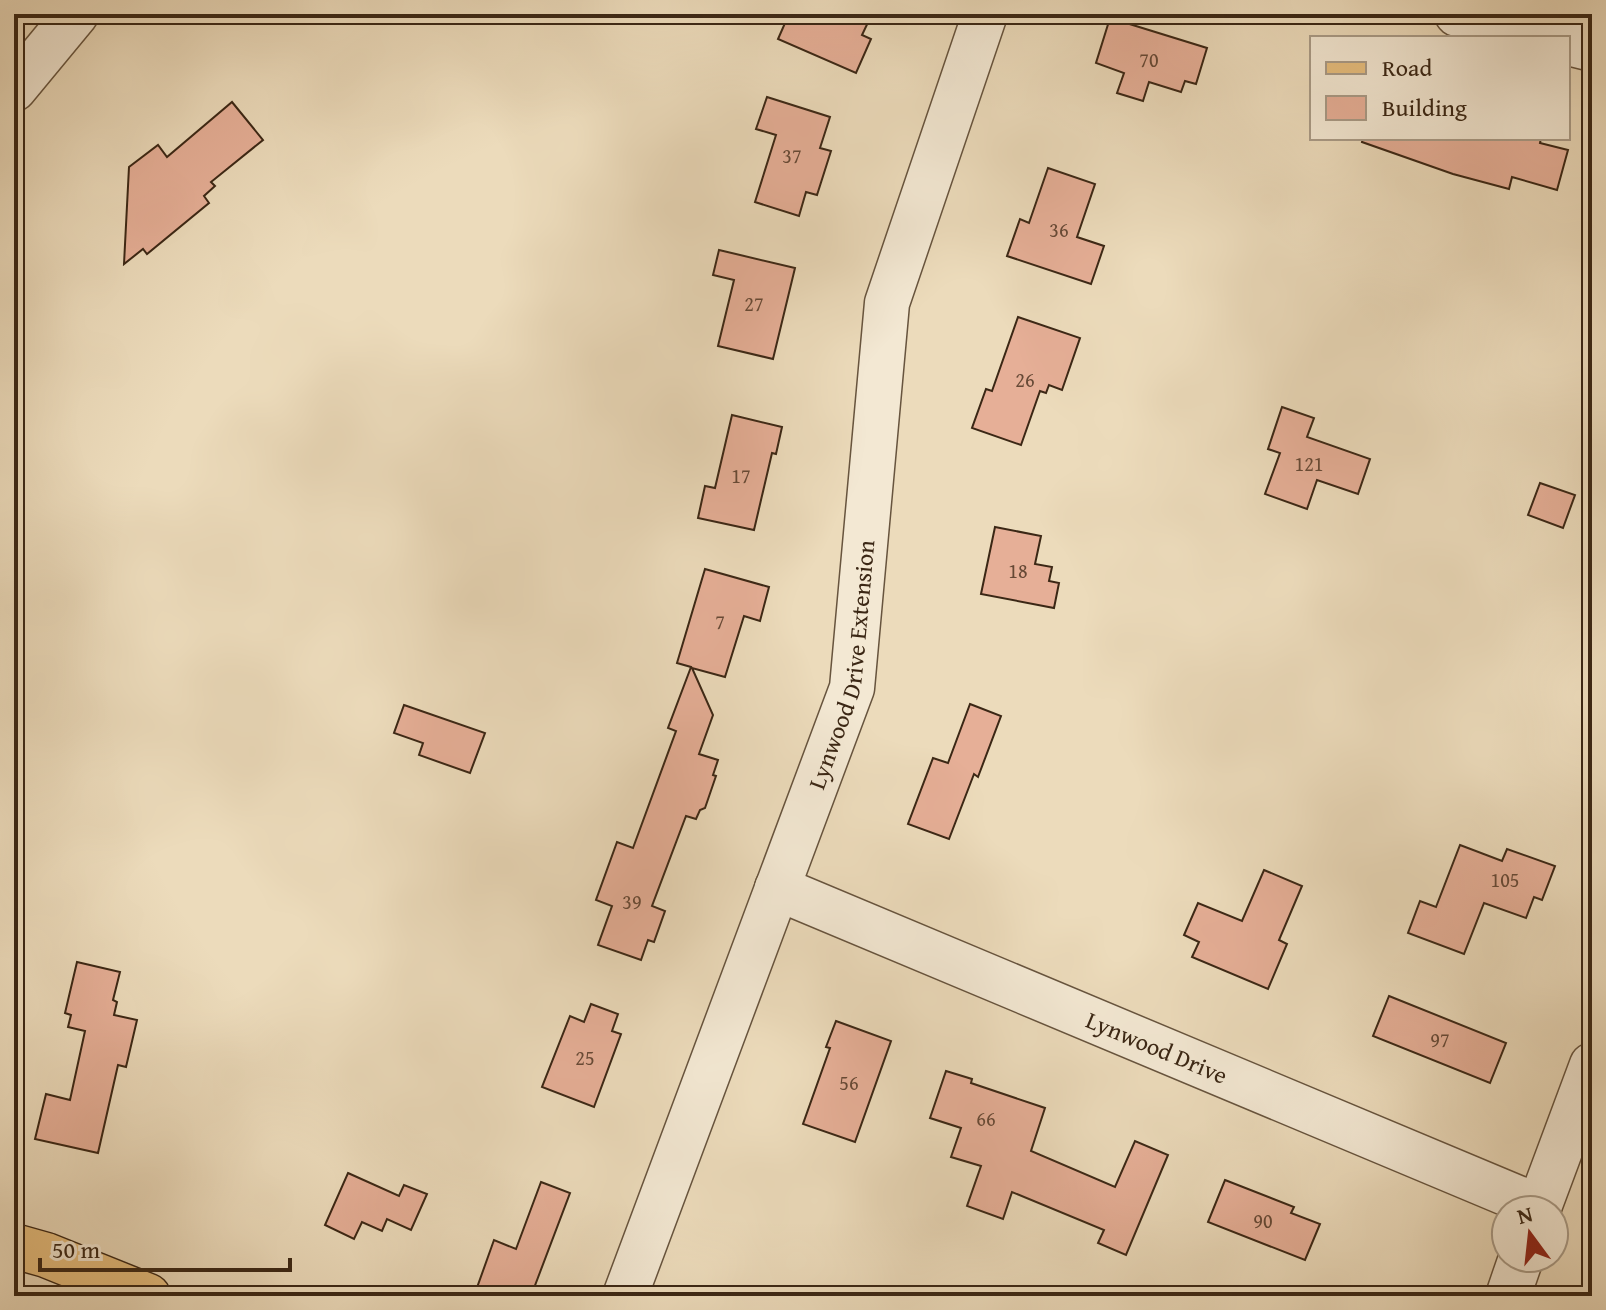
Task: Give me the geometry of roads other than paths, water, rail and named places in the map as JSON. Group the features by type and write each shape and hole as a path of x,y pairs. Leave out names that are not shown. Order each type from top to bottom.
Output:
{"main road":[{"path":"14,1246 46,1255 148,1296"}],"street":[{"path":"14,89 76,14"},
{"name":"Lynwood Drive Extension","path":"625,1296 852,688 887,303 985,14"},
{"path":"1457,14 1540,36"},
{"path":"1570,44 1592,49"},
{"name":"Lynwood Drive","path":"777,888 1506,1194"},
{"path":"1544,1194 1592,1065"},
{"path":"1508,1296 1516,1274"}]}
